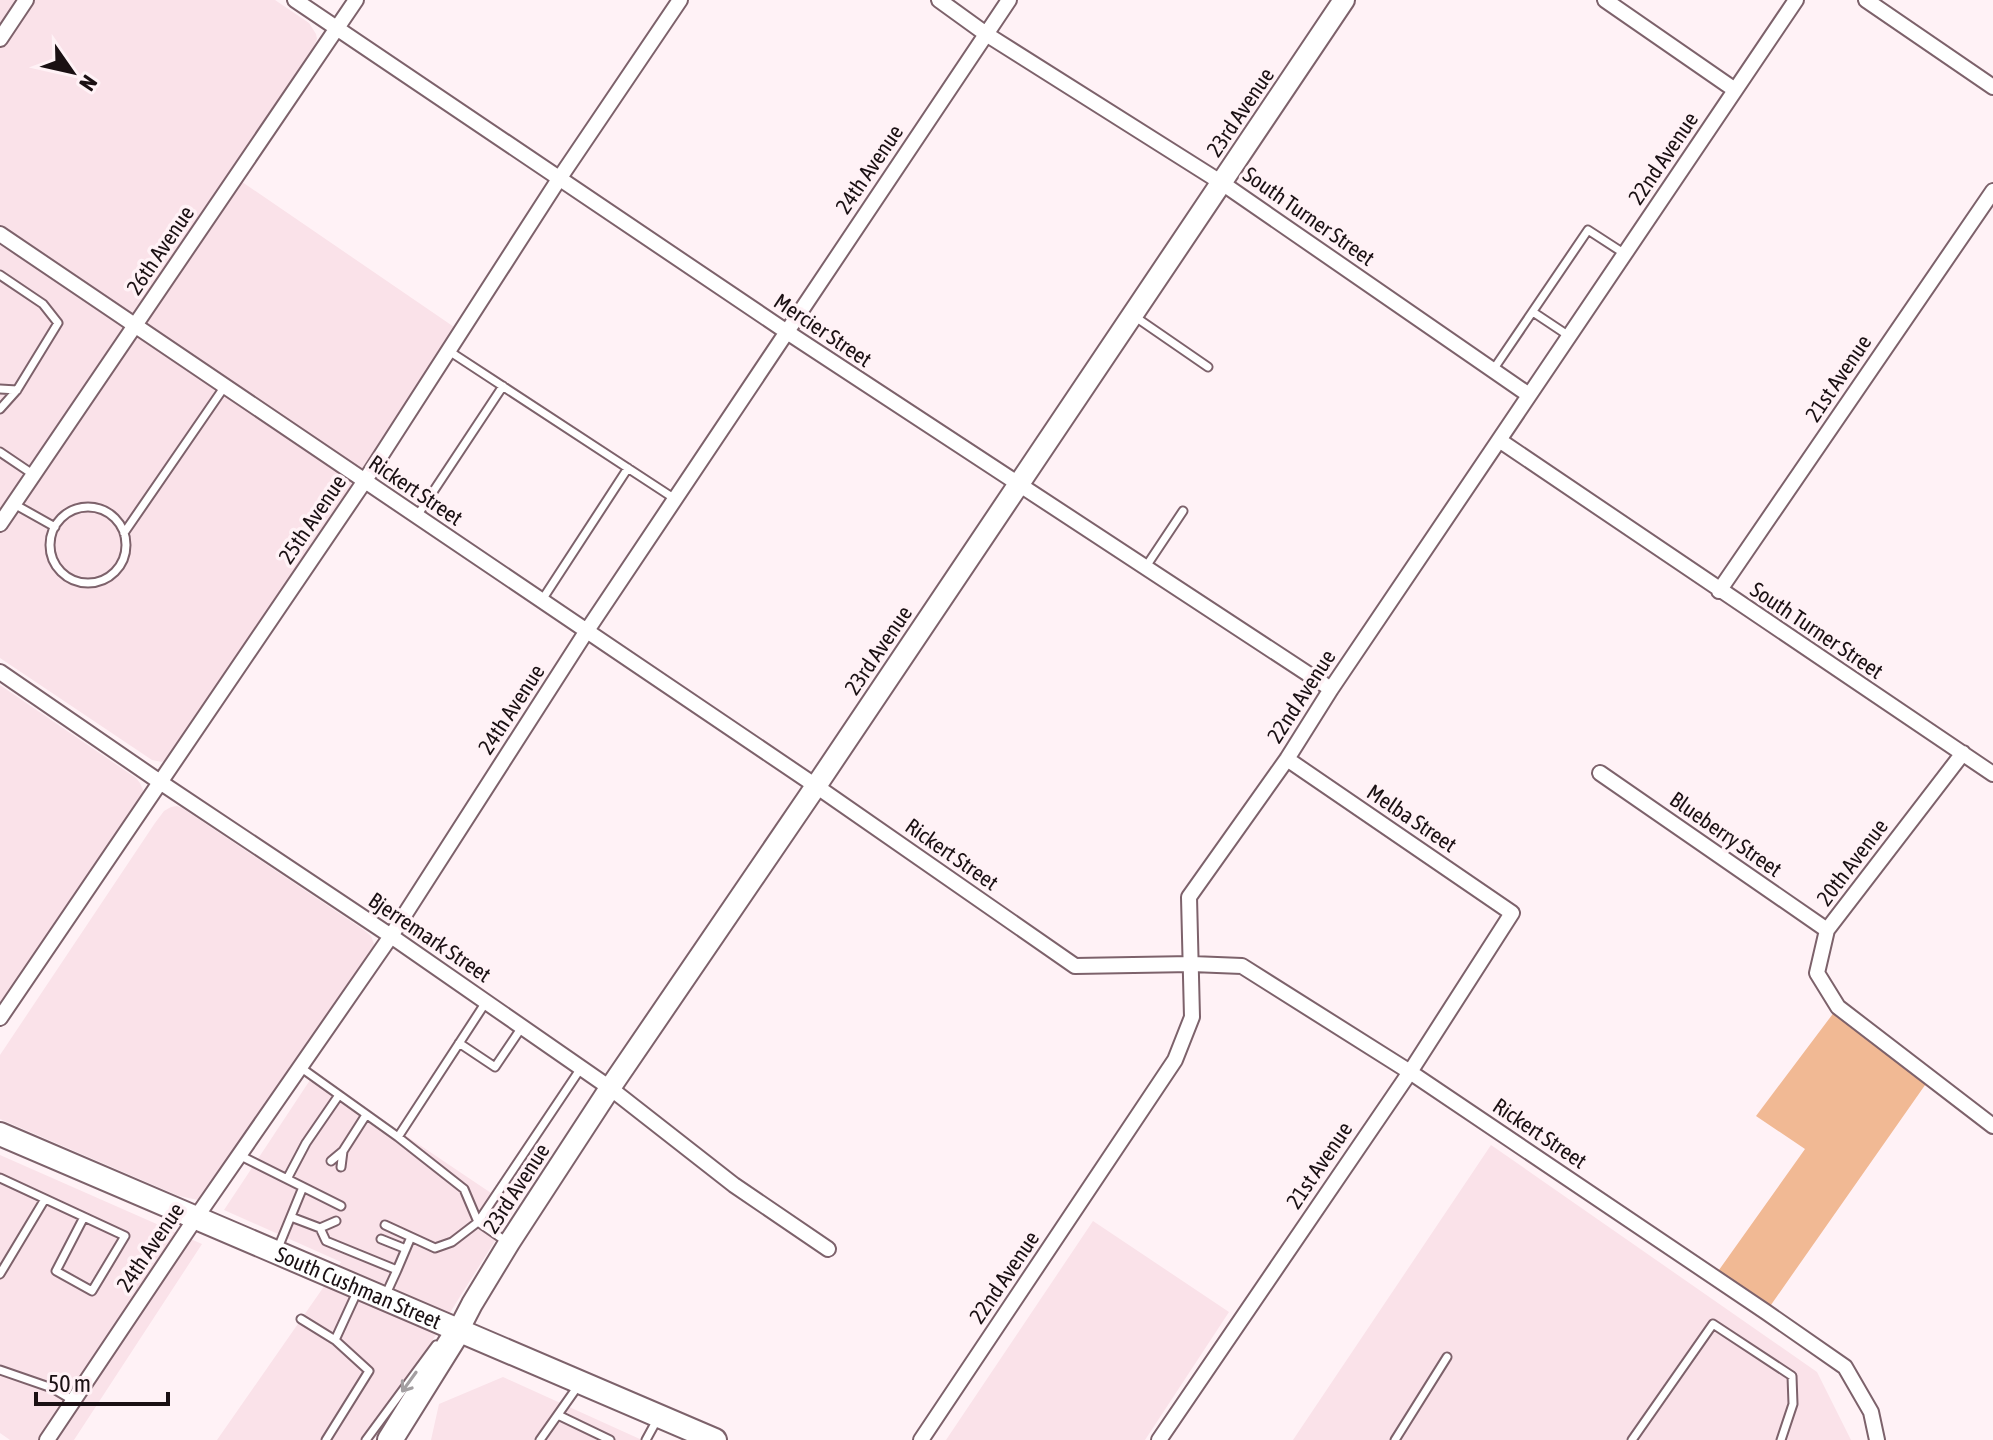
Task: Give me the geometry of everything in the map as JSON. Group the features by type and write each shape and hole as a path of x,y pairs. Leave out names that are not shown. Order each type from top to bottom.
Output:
{"highway":[{"path":"390,1440 458,1331"}],"main road":[{"name":"South Cushman Street","path":"0,1134 715,1440"}],"street":[{"path":"0,39 26,0"},
{"name":"Mercier Street","path":"295,0 787,332 1331,689"},
{"name":"26th Avenue","path":"0,524 356,0"},
{"name":"25th Avenue","path":"0,1018 364,482 559,179 680,0"},
{"name":"South Turner Street","path":"939,0 986,34 1222,183 1529,395"},
{"name":"24th Avenue","path":"47,1440 391,936 586,632 1009,0"},
{"name":"23rd Avenue","path":"458,1331 509,1243 610,1088 1344,0"},
{"path":"1605,0 1735,90"},
{"name":"22nd Avenue","path":"921,1440 1175,1060 1192,1017 1189,897 1287,759 1331,689 1796,0"},
{"path":"1866,0 1993,87"},
{"name":"21st Avenue","path":"1719,591 1993,191"},
{"name":"Rickert Street","path":"0,234 816,786 1075,966 1242,966 1410,1072 1845,1367 1871,1412 1877,1440"},
{"name":"South Turner Street","path":"1499,440 1993,774"},
{"name":"Bjerremark Street","path":"0,672 610,1088 734,1185 828,1249"},
{"name":"20th Avenue","path":"1963,753 1827,930 1817,973 1838,1007 1993,1126"},
{"name":"Melba Street","path":"1287,759 1512,913"},
{"name":"Blueberry Street","path":"1600,773 1827,930"},
{"name":"21st Avenue","path":"1159,1440 1410,1072 1512,913"}],"lane":[{"path":"1493,370 1588,230 1625,254"},
{"path":"0,275 43,304 58,323 17,390 0,409"},
{"path":"1533,312 1569,336"},
{"path":"1132,315 1208,367"},
{"path":"448,351 675,499"},
{"path":"124,533 225,386"},
{"path":"417,516 503,386"},
{"path":"0,389 17,390"},
{"path":"0,452 34,475"},
{"path":"541,600 628,468"},
{"path":"14,504 55,527"},
{"path":"86,507 110,514 124,533 126,547 123,560 117,570 96,583 71,580 61,573 50,551 55,527 63,517 86,507"},
{"path":"1145,568 1183,511"},
{"path":"398,1137 486,1002"},
{"path":"459,1043 495,1067 522,1027"},
{"path":"300,1067 464,1189 478,1222 509,1243"},
{"path":"385,1225 435,1248 452,1242 478,1222 581,1068"},
{"path":"287,1179 306,1143 339,1095"},
{"path":"331,1161 343,1151 366,1115"},
{"path":"341,1167 343,1151"},
{"path":"239,1155 341,1206"},
{"path":"0,1178 125,1236 92,1291 56,1271 84,1217"},
{"path":"315,1194 320,1184"},
{"path":"276,1253 303,1187"},
{"path":"327,1200 333,1189"},
{"path":"0,1274 45,1199"},
{"path":"291,1217 320,1228 336,1221"},
{"path":"320,1228 326,1241 397,1270"},
{"path":"384,1299 411,1237"},
{"path":"381,1239 406,1249"},
{"path":"335,1340 359,1288"},
{"path":"301,1319 335,1340 369,1371 327,1440"},
{"path":"1632,1440 1713,1324 1792,1376 1793,1404 1781,1440"},
{"path":"366,1440 435,1346 458,1331"},
{"path":"1395,1440 1447,1357"},
{"path":"0,1370 52,1388 74,1401"},
{"path":"540,1440 581,1383"},
{"path":"558,1415 610,1440"},
{"path":"646,1440 659,1416"}],"shaded area":[{"path":"0,0 275,0 309,23 317,39 306,65 232,175 457,329 179,743 162,762 152,760 0,658"},
{"path":"0,685 136,778 143,790 143,799 0,1009"},
{"path":"177,806 364,930 374,944 202,1199 198,1200 179,1196 0,1119 0,1055 155,823 164,811"},
{"path":"1838,1007 1930,1078 1766,1312 1714,1277 1805,1149 1756,1116"},
{"path":"314,1074 515,1209 370,1440 217,1440 341,1262 224,1210"},
{"path":"1491,1145 1817,1372 1851,1440 1293,1440"},
{"path":"0,1155 202,1244 74,1440 10,1440 0,1433"},
{"path":"1093,1221 1229,1312 1145,1440 946,1440"},
{"path":"503,1377 642,1440 431,1440 439,1404"}]}
